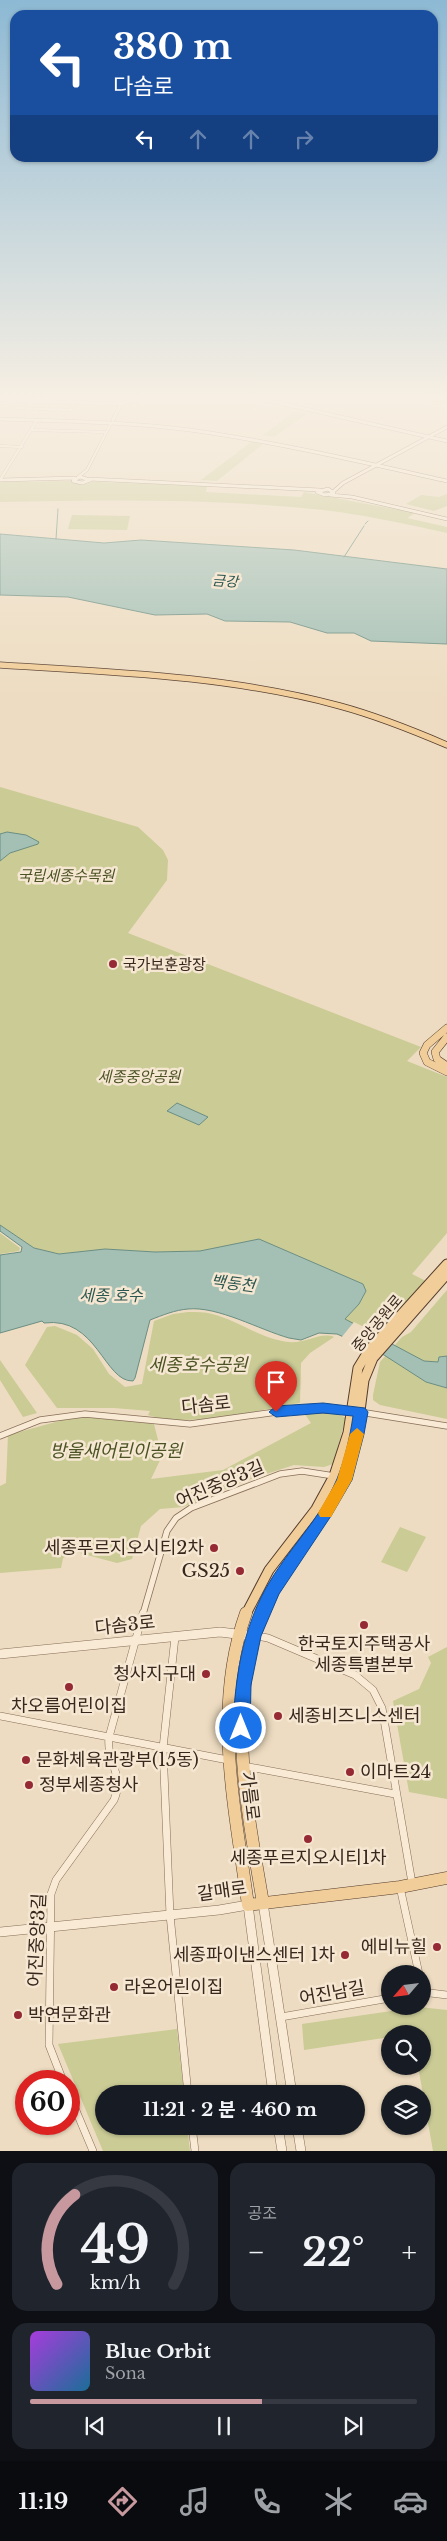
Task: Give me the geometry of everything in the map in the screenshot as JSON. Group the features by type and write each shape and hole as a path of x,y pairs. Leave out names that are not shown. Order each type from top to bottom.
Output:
{"main road":[{"path":"0,664 180,678 267,689 358,711 447,744"},
{"path":"447,1028 427,1045 423,1053 427,1062 447,1072"},
{"path":"445,1041 434,1048 434,1053 439,1061 447,1066"},
{"name":"중앙공원로","path":"356,1411 373,1352 447,1264"},
{"name":"중앙공원로","path":"387,1336 447,1274"},
{"name":"가름로","path":"248,1904 228,1760 227,1703 239,1633 247,1611 270,1570 316,1509 334,1476 356,1411"},
{"name":"가름로","path":"264,1903 244,1766 241,1703 253,1636 277,1584 341,1486 355,1444 356,1411"},
{"name":"갈매로","path":"248,1904 400,1887 447,1878"}],"street":[{"path":"356,498 447,518"},
{"path":"365,498 447,518"},
{"name":"다솜로","path":"0,1436 40,1420 85,1414 190,1424 298,1409 356,1411 447,1426"},
{"name":"어진중앙3길","path":"59,2070 49,2045 52,1894 56,1880 114,1800 120,1787 118,1774 110,1753 109,1737 167,1531 182,1513 286,1473 302,1471 334,1476"},
{"name":"다솜3로","path":"0,1654 220,1632 253,1636"},
{"path":"175,1636 163,1748 170,1915 187,2085"},
{"path":"253,1636 268,1638 355,1675 373,1690 382,1708 395,1794 413,1884"},
{"path":"0,1716 228,1760"},
{"path":"244,1766 395,1794"},
{"path":"400,1887 417,1965"},
{"name":"가름로","path":"264,1903 291,2085"},
{"name":"갈매로","path":"0,1932 170,1915 248,1904"},
{"name":"가름로","path":"248,1904 272,2085"},
{"path":"431,1993 447,1996"},
{"name":"어진남길","path":"280,2018 381,2000"},
{"path":"80,2120 93,2151"},
{"path":"193,2135 195,2151"},
{"path":"279,2135 282,2151"},
{"path":"298,2135 301,2151"}],"green space":[{"path":"0,498 338,498 415,513 407,518 447,527 447,533 339,512 255,504 127,501 0,502"},
{"path":"415,498 447,498 447,506 434,511 406,504"},
{"path":"72,515 130,516 127,530 68,529"},
{"name":"세종중앙공원","path":"0,787 138,827 163,850 168,860 167,880 128,933 421,1047 407,1061 447,1077 447,1233 412,1274 426,1281 375,1335 344,1319 359,1304 366,1291 363,1284 259,1239 201,1251 155,1252 106,1249 59,1254 34,1248 0,1225"},
{"path":"0,1233 20,1248 19,1251 0,1254"},
{"path":"447,1290 447,1419 380,1405 373,1400 373,1395 380,1362 402,1337 411,1332"},
{"name":"세종호수공원","path":"188,1312 206,1313 222,1317 269,1338 289,1342 318,1336 334,1337 310,1353 301,1363 300,1403 244,1414 202,1419 164,1419 148,1415 150,1411 114,1408 57,1408 25,1365 47,1327 55,1326 77,1335 93,1349 109,1374 125,1387 142,1384 154,1321 173,1314"},
{"path":"0,1360 37,1413 23,1417 0,1380"},
{"name":"방울새어린이공원","path":"304,1413 336,1413 346,1418 333,1464 324,1467 294,1465 245,1481 183,1507 160,1509 141,1526 132,1559 117,1563 76,1552 63,1558 61,1568 0,1573 0,1486 6,1483 8,1435 85,1414 154,1424 162,1456 151,1479 223,1470 311,1423"},
{"path":"400,1527 426,1537 407,1572 381,1562"},
{"path":"447,1647 447,1799 409,1792 393,1701 419,1689 431,1663 428,1657"},
{"path":"431,2008 447,2010 447,2151 433,2151 430,2135 431,2085 421,2085 420,2075 431,2075 431,2025 381,2025 381,2038 304,2050 302,2024 381,2013 381,2015 431,2015"},
{"path":"177,2029 183,2085 95,2085 95,2132 80,2096 80,2070 69,2070 58,2044"},
{"path":"96,2135 188,2135 190,2151 103,2151"}],"water":[{"name":"금강","path":"0,534 104,543 141,540 294,550 447,569 447,644 371,641 354,633 327,633 290,622 225,621 207,614 155,615 68,597 0,595"},
{"path":"7,832 26,835 39,842 38,844 10,853 0,861 0,834"},
{"path":"177,1103 208,1117 199,1125 167,1111"},
{"name":"세종 호수","path":"0,1225 34,1248 59,1254 105,1249 155,1252 200,1251 259,1239 363,1284 366,1291 359,1304 345,1319 424,1361 438,1362 439,1357 447,1356 447,1388 426,1382 384,1355 337,1334 319,1333 301,1340 289,1338 239,1319 200,1309 178,1310 150,1320 135,1378 133,1381 123,1379 114,1371 88,1339 76,1329 62,1324 44,1323 42,1321 0,1333 0,1255 21,1252 22,1247 0,1231"}],"pier":[{"path":"354,1322 372,1331 359,1346 341,1338"}],"waterway":[{"path":"56,539 58,509"},
{"path":"365,524 368,521"},
{"path":"344,557 364,526"}],"slow traffic":[{"path":"325,1513 344,1480 357,1434"}],"place":[{"name":"국가보훈광장","path":"113,964"},
{"name":"세종푸르지오시티2차","path":"214,1548"},
{"name":"GS25","path":"240,1571"},
{"name":"한국토지주택공사 세종특별본부","path":"364,1625"},
{"name":"청사지구대","path":"206,1674"},
{"name":"차오름어린이집","path":"69,1687"},
{"name":"세종비즈니스센터","path":"278,1716"},
{"name":"문화체육관광부(15동)","path":"26,1760"},
{"name":"이마트24","path":"350,1772"},
{"name":"정부세종청사","path":"29,1785"},
{"name":"세종푸르지오시티1차","path":"308,1839"},
{"name":"에비뉴힐","path":"437,1947"},
{"name":"세종파이낸스센터 1차","path":"345,1955"},
{"name":"라온어린이집","path":"114,1987"},
{"name":"박연문화관","path":"18,2015"}],"route":[{"path":"241,1728 243,1685 248,1651 253,1636 261,1615 284,1571 326,1512 344,1480 357,1434 360,1412 323,1408 276,1412"}],"park label":[{"name":"국립세종수목원","path":"66,875"}],"water label":[{"name":"백동천","path":"233,1283"}]}
